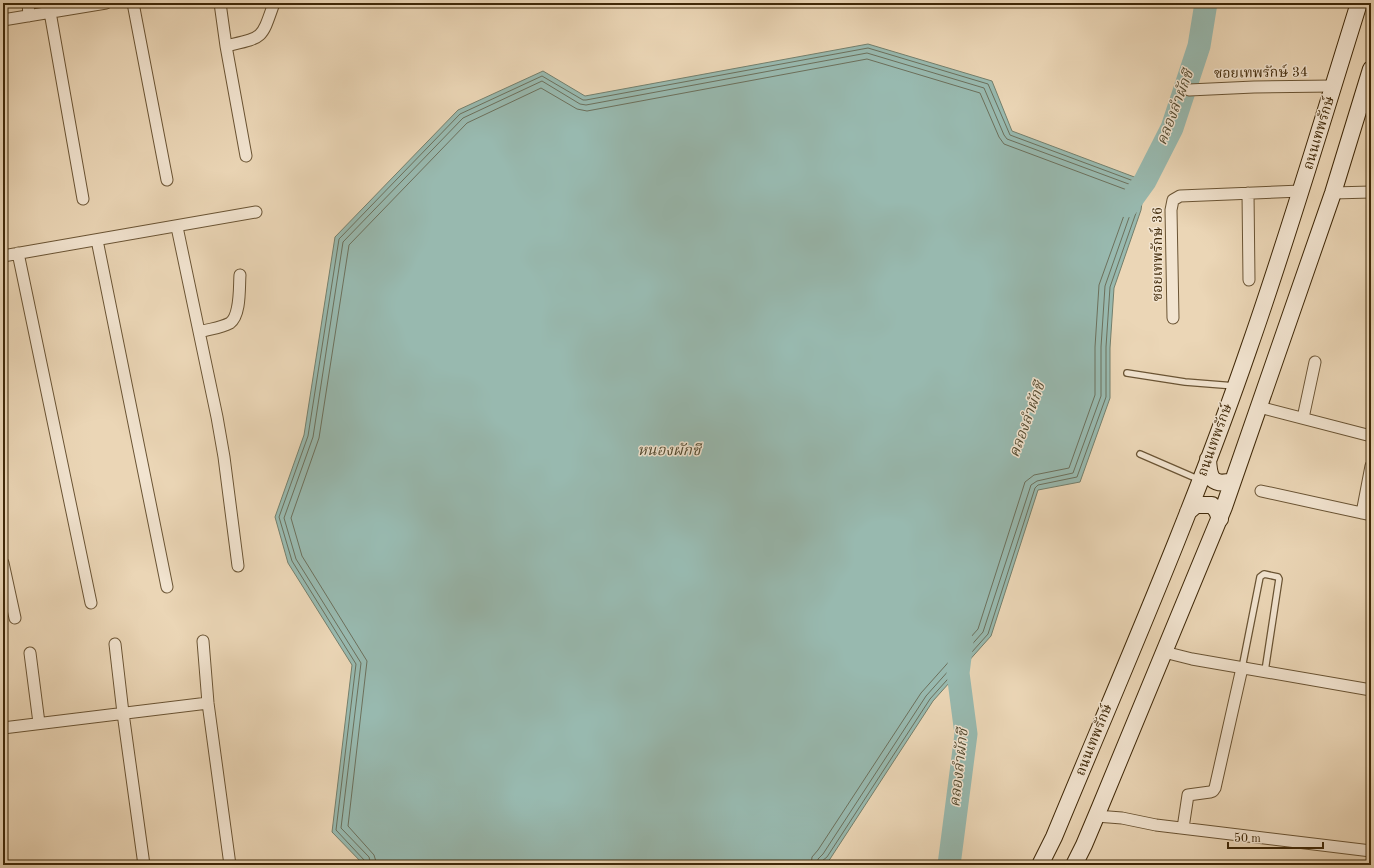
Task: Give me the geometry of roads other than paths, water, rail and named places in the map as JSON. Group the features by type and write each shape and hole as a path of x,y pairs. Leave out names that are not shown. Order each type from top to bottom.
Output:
{"main road":[{"name":"ถนนเทพรักษ์","path":"1040,865 1054,837 1188,512 1249,349 1301,191 1358,3"},
{"path":"1074,865 1096,816 1220,519 1370,79"},
{"path":"1208,459 1208,473 1214,481 1222,484 1233,481"},
{"path":"1188,512 1196,506 1212,506 1217,511 1220,519"}],"street":[{"path":"28,3 29,16"},
{"path":"3,20 99,3"},
{"path":"133,3 166,180"},
{"path":"220,3 226,46 246,156"},
{"path":"226,46 255,39 264,32 274,3"},
{"path":"50,12 83,199"},
{"name":"ซอยเทพรักษ์ 34","path":"1189,90 1333,86"},
{"name":"ซอยเทพรักษ์ 36","path":"1173,318 1171,210 1173,200 1180,196 1301,191"},
{"path":"1332,193 1371,192"},
{"path":"1248,193 1249,280"},
{"path":"3,256 177,227 256,212"},
{"path":"177,227 200,332 223,451 238,566"},
{"path":"97,240 168,587"},
{"path":"18,254 91,603"},
{"path":"200,332 232,322 236,316 239,303 240,275"},
{"path":"1303,418 1315,362"},
{"path":"1259,406 1371,436"},
{"path":"1261,491 1367,514 1371,466"},
{"path":"3,563 15,618"},
{"path":"203,642 208,703 230,865"},
{"path":"115,644 144,865"},
{"path":"1164,652 1192,659 1371,690"},
{"path":"30,653 39,723"},
{"path":"1183,828 1188,795 1212,792 1216,784 1242,668"},
{"path":"3,728 208,703"},
{"path":"1096,816 1122,818 1183,828 1371,851"}],"lane":[{"path":"1127,373 1184,382 1235,386"},
{"path":"1140,454 1200,480"},
{"path":"1242,668 1260,577 1264,574 1278,577 1279,579 1265,672"}],"water":[{"name":"หนองผักชี","path":"868,44 992,81 1012,131 1145,181 1141,210 1114,288 1110,348 1110,398 1080,482 1038,490 991,636 933,701 830,859 824,865 364,865 332,832 352,665 288,563 275,517 304,435 335,237 458,110 543,71 585,96"}],"waterway":[{"name":"คลองลำผักชี","path":"1127,206 1145,181 1172,128 1199,46 1206,3"},
{"name":"คลองลำผักชี","path":"949,865 966,734 958,673 962,641"}]}
